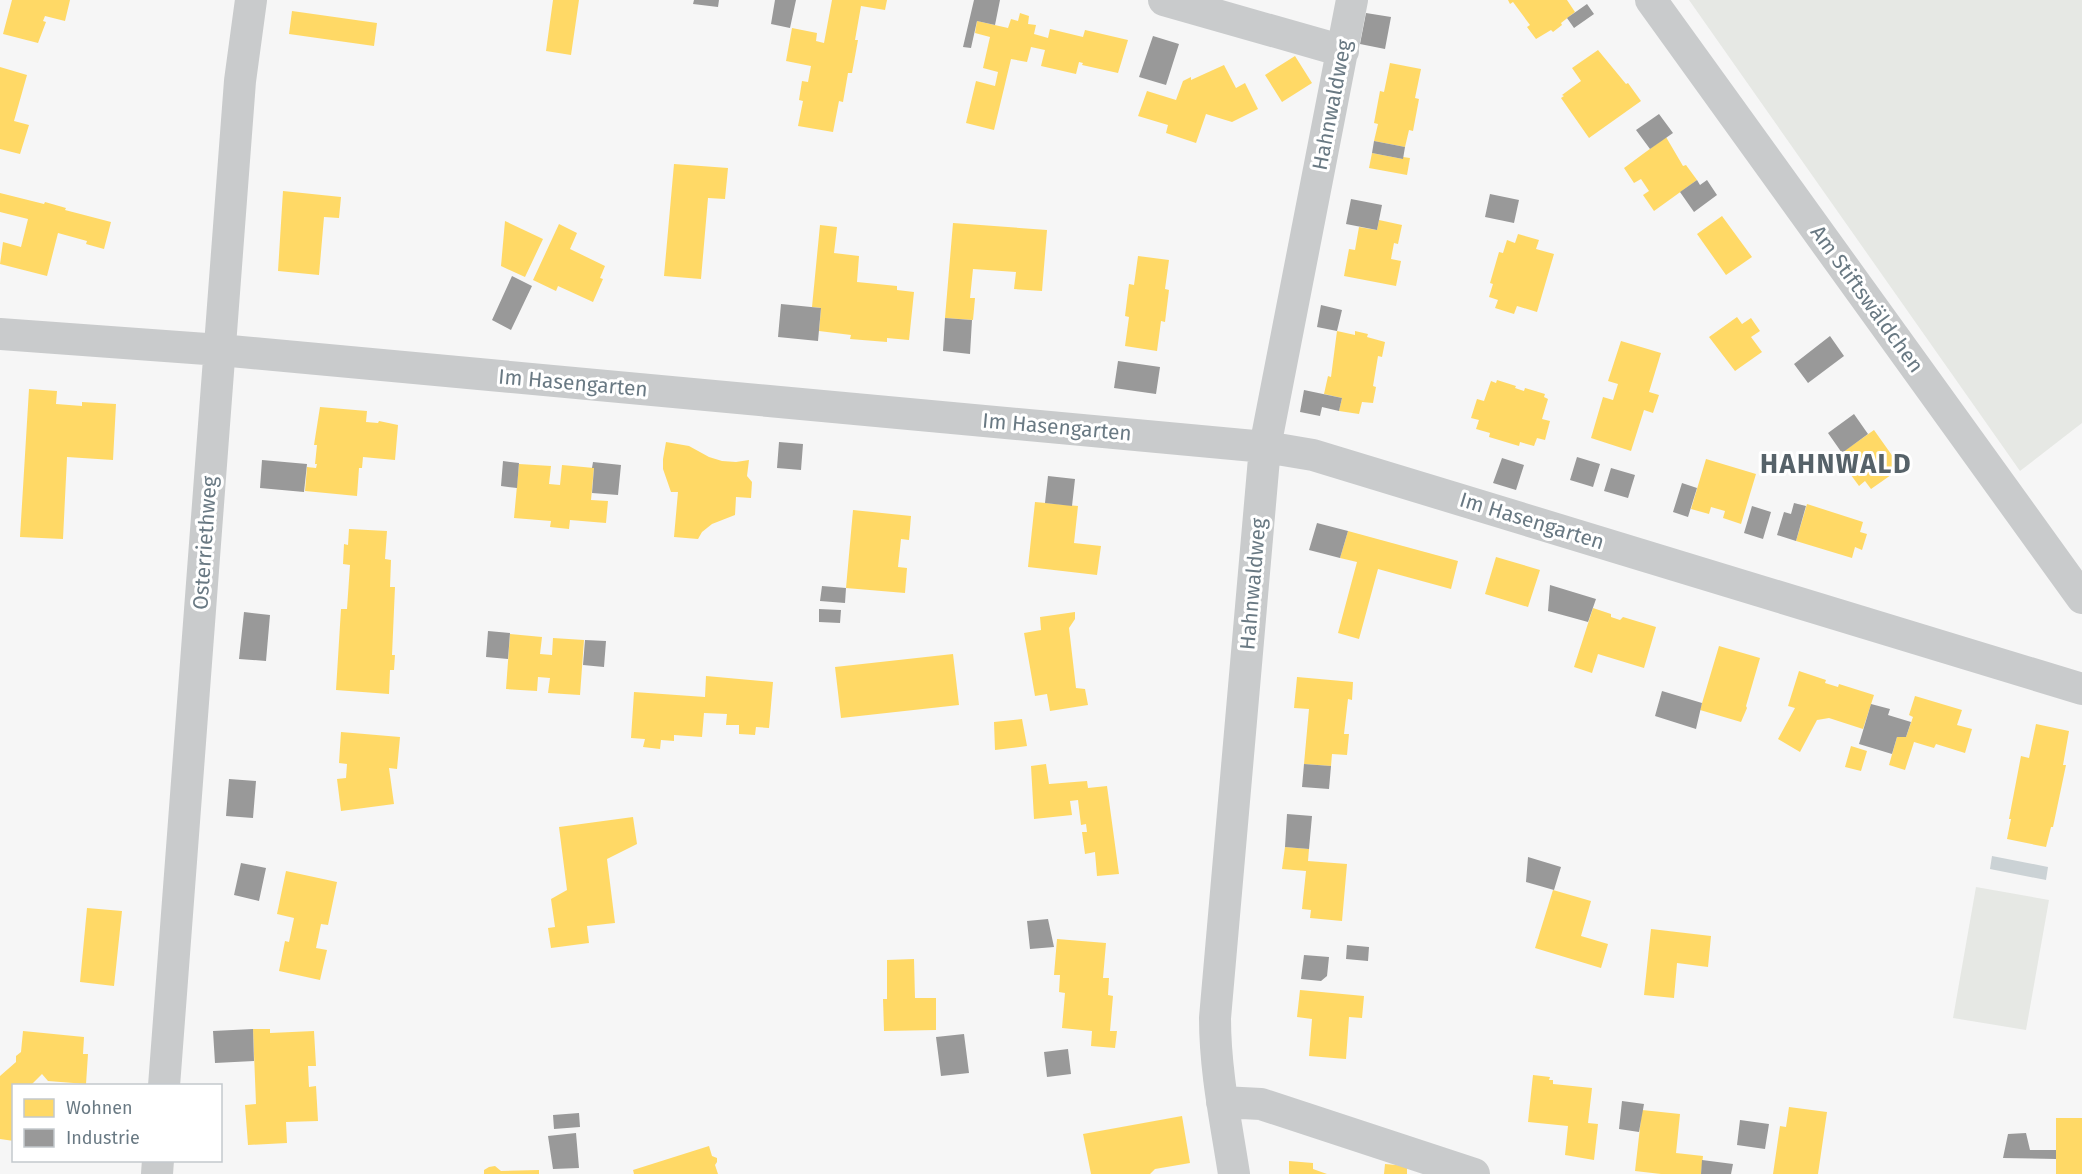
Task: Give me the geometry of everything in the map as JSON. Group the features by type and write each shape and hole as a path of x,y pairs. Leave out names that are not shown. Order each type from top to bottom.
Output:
{"street":[{"name":"Osterriethweg","path":"164,1084 240,81 251,0"},
{"path":"1164,0 1342,51"},
{"name":"Hahnwaldweg","path":"1234,1174 1215,1047 1215,1018 1265,447 1353,0"},
{"name":"Am Stiftswäldchen","path":"1651,0 2082,598"},
{"name":"Im Hasengarten","path":"0,334 220,350 1265,447 1313,455 2082,688"},
{"path":"1222,1102 1261,1104 1473,1174"}],"shaded area":[{"path":"1689,0 2082,0 2082,423 2020,471"},
{"path":"1992,856 2048,867 2046,880 1990,869"},
{"path":"1976,887 2049,900 2026,1030 1953,1018"}],"building: Wohnen":[{"path":"12,0 70,0 65,21 45,16 43,21 46,22 38,43 3,34"},
{"path":"553,0 579,0 571,55 546,51"},
{"path":"832,0 887,0 885,10 861,6 852,73 848,73 843,102 839,101 833,132 798,126 803,101 799,100 802,81 808,82 811,66 786,61 792,28 817,33 816,41 824,43"},
{"path":"1508,0 1567,0 1575,12 1553,32 1551,30 1536,39 1527,27 1530,25 1513,2 1510,4"},
{"path":"292,11 377,23 374,46 289,34"},
{"path":"1020,13 1029,16 1028,24 1036,25 1034,34 1048,38 1050,29 1083,37 1085,30 1128,40 1118,73 1082,65 1083,63 1079,62 1076,74 1041,66 1045,50 1031,47 1027,62 1011,59 994,130 966,123 976,81 995,86 998,72 983,68 990,37 975,33 977,21 1008,28 1011,19 1018,21"},
{"path":"1598,50 1641,101 1589,138 1561,98 1581,81 1572,68"},
{"path":"1295,56 1312,83 1282,102 1265,75"},
{"path":"1390,63 1421,69 1415,98 1419,99 1413,131 1409,130 1405,147 1374,141 1378,124 1374,123 1380,91 1384,92"},
{"path":"1224,65 1236,88 1245,83 1258,109 1232,122 1206,114 1196,143 1166,133 1168,125 1138,116 1147,91 1176,100 1183,81 1191,77 1191,80"},
{"path":"0,67 27,75 14,121 29,125 20,154 0,149"},
{"path":"1666,137 1683,166 1686,165 1697,180 1654,211 1643,195 1649,191 1641,179 1634,183 1624,168"},
{"path":"1372,153 1403,159 1403,157 1410,158 1407,175 1369,168"},
{"path":"674,164 728,168 725,199 708,198 701,279 664,276"},
{"path":"283,191 341,197 339,218 324,217 319,275 278,271"},
{"path":"0,193 44,204 45,202 66,208 65,210 111,222 104,249 86,244 87,241 58,233 47,276 0,264 3,242 21,247 28,219 0,212"},
{"path":"1722,216 1752,257 1726,275 1697,234"},
{"path":"1379,220 1402,225 1398,244 1394,243 1391,259 1401,261 1396,286 1344,276 1349,249 1355,250 1359,227 1377,230"},
{"path":"505,221 543,239 525,277 501,266"},
{"path":"953,223 1047,230 1042,291 1014,289 1016,272 973,269 970,298 975,298 973,320 945,318"},
{"path":"559,224 577,233 570,249 605,266 600,278 603,279 593,302 558,286 556,291 533,280"},
{"path":"820,225 837,227 834,253 859,256 857,282 897,286 897,290 914,292 909,340 887,338 887,342 850,339 851,335 819,331 821,308 812,307"},
{"path":"1518,234 1539,240 1536,249 1554,254 1537,312 1517,306 1514,314 1495,308 1498,300 1489,297 1493,284 1490,283 1499,252 1503,253 1507,240 1515,243"},
{"path":"1138,256 1169,260 1165,289 1169,290 1165,322 1161,321 1157,351 1125,346 1129,317 1125,316 1129,284 1134,285"},
{"path":"1737,317 1742,324 1751,318 1760,331 1751,337 1762,352 1735,371 1709,337"},
{"path":"1337,331 1355,335 1355,331 1385,342 1382,357 1378,356 1373,403 1362,402 1359,414 1339,411 1342,398 1324,394 1328,376 1331,377"},
{"path":"1621,341 1661,353 1649,392 1659,395 1653,413 1644,410 1631,451 1591,438 1603,397 1613,400 1618,384 1608,381"},
{"path":"1497,380 1524,391 1525,388 1545,394 1544,397 1548,399 1542,419 1550,421 1545,440 1537,438 1534,446 1520,442 1519,446 1489,437 1490,433 1476,429 1479,420 1471,418 1477,399 1484,401 1491,381 1496,383"},
{"path":"29,389 57,391 56,404 82,406 82,402 116,404 113,460 67,457 63,539 20,537"},
{"path":"320,407 367,411 366,422 378,423 379,421 398,425 395,460 363,457 362,468 359,468 357,496 305,491 307,467 316,468 317,464 315,464 317,445 314,445"},
{"path":"1874,430 1901,468 1871,489 1865,481 1859,486 1837,456"},
{"path":"666,442 689,446 722,461 749,460 747,476 752,482 751,498 736,497 735,515 712,524 702,532 698,539 674,537 678,492 671,492 663,469"},
{"path":"1706,459 1756,474 1741,524 1723,518 1725,511 1711,507 1709,514 1691,509"},
{"path":"519,464 551,466 549,484 560,485 562,465 594,468 591,500 608,501 606,523 570,520 569,529 550,527 551,521 514,518"},
{"path":"1035,502 1078,506 1074,543 1101,546 1097,575 1028,567"},
{"path":"1807,504 1863,522 1860,532 1867,534 1862,550 1855,547 1852,558 1796,541"},
{"path":"853,510 911,516 909,540 901,539 898,567 907,568 905,593 846,588"},
{"path":"349,529 387,531 385,559 391,560 390,587 395,587 392,655 395,655 394,670 390,670 389,694 336,690 341,609 347,609 350,565 343,564 344,544 348,545"},
{"path":"1348,531 1458,561 1451,589 1378,569 1359,639 1338,633 1357,562 1340,558"},
{"path":"1496,557 1540,570 1528,607 1485,594"},
{"path":"1593,608 1611,614 1611,617 1620,620 1623,617 1656,627 1644,668 1598,654 1592,673 1574,667"},
{"path":"1075,612 1075,619 1069,628 1076,688 1085,689 1088,705 1050,711 1047,694 1035,696 1024,633 1041,630 1040,617"},
{"path":"510,634 542,637 540,654 552,655 553,638 584,640 580,695 548,693 550,678 538,677 537,691 506,689"},
{"path":"1719,646 1760,658 1741,722 1700,710"},
{"path":"953,654 959,705 841,718 835,667"},
{"path":"1799,671 1826,680 1825,683 1838,687 1839,684 1874,695 1863,729 1829,718 1817,720 1800,752 1778,739 1795,708 1788,706"},
{"path":"706,676 773,682 769,728 756,727 755,735 739,734 739,725 726,725 727,714 704,713 702,737 674,735 674,741 661,740 660,749 643,747 645,739 631,738 634,692 705,697"},
{"path":"1297,677 1353,682 1352,700 1348,699 1344,734 1349,734 1347,755 1332,754 1331,766 1304,764 1309,709 1294,708"},
{"path":"1915,696 1962,710 1957,725 1972,729 1965,753 1936,744 1934,748 1914,742 1905,770 1889,765 1897,737 1906,737 1913,717 1909,715"},
{"path":"1022,719 1027,746 995,750 994,722"},
{"path":"2036,724 2069,731 2063,765 2066,765 2053,827 2051,827 2046,847 2007,839 2021,756 2029,758"},
{"path":"341,732 400,737 397,769 389,768 394,804 341,811 337,779 346,778 347,764 339,763"},
{"path":"1851,746 1867,751 1861,771 1845,767"},
{"path":"1046,764 1049,784 1087,781 1088,788 1107,786 1119,874 1097,876 1095,852 1085,854 1082,832 1087,832 1086,824 1081,825 1078,800 1070,801 1072,815 1034,819 1031,766"},
{"path":"633,817 637,844 607,859 615,923 587,926 589,943 551,948 548,928 555,927 551,899 567,890 559,827"},
{"path":"1285,847 1309,849 1308,861 1347,864 1342,921 1310,918 1311,910 1302,909 1306,871 1282,869"},
{"path":"286,871 337,882 328,925 321,924 316,948 327,950 320,980 279,971 285,941 289,942 294,918 277,914"},
{"path":"1553,890 1591,901 1581,936 1608,944 1601,968 1535,948"},
{"path":"87,908 122,911 114,986 80,982"},
{"path":"1651,929 1711,936 1708,967 1677,963 1674,998 1644,995"},
{"path":"1057,939 1106,943 1103,978 1109,978 1108,995 1113,996 1110,1031 1117,1031 1115,1048 1091,1046 1092,1031 1062,1028 1065,993 1059,992 1060,975 1054,975"},
{"path":"914,959 915,998 936,998 936,1030 884,1031 883,999 887,999 887,960"},
{"path":"1300,990 1364,996 1362,1018 1349,1017 1346,1059 1309,1056 1312,1019 1297,1017"},
{"path":"253,1029 270,1029 270,1033 314,1031 316,1066 308,1066 309,1087 316,1086 318,1121 286,1122 287,1143 248,1145 245,1105 256,1104"},
{"path":"23,1031 84,1037 83,1054 88,1054 86,1084 48,1081 42,1074 32,1084 12,1084 12,1141 0,1139 0,1076 16,1062 16,1056 21,1052"},
{"path":"1533,1075 1550,1077 1549,1080 1553,1080 1553,1084 1592,1088 1588,1123 1598,1124 1594,1160 1565,1155 1568,1126 1528,1122"},
{"path":"1789,1107 1827,1112 1818,1174 1773,1174 1780,1126 1786,1127"},
{"path":"1642,1110 1680,1114 1676,1153 1703,1156 1701,1174 1661,1174 1635,1171"},
{"path":"1182,1116 1190,1163 1155,1169 1150,1174 1091,1174 1083,1134"},
{"path":"2056,1118 2082,1118 2082,1174 2056,1174"},
{"path":"709,1146 712,1156 717,1158 715,1165 718,1174 634,1174 633,1170"},
{"path":"1289,1161 1313,1163 1313,1169 1327,1174 1289,1174"},
{"path":"1385,1164 1407,1166 1407,1174 1384,1174"},
{"path":"495,1166 501,1171 539,1170 539,1174 484,1174 484,1170"}],"building: Industrie":[{"path":"694,0 719,0 718,7 693,4"},
{"path":"775,0 796,0 790,28 771,24"},
{"path":"974,0 1000,0 995,25 977,21 971,48 963,47"},
{"path":"1587,4 1594,14 1574,28 1567,18"},
{"path":"1366,13 1391,17 1385,49 1360,44"},
{"path":"1153,36 1179,44 1166,85 1139,77"},
{"path":"1659,114 1673,133 1650,149 1636,130"},
{"path":"1374,141 1405,147 1403,159 1372,153"},
{"path":"1697,180 1700,185 1707,180 1717,195 1694,212 1680,192"},
{"path":"1490,194 1519,200 1514,223 1485,217"},
{"path":"1351,199 1382,205 1377,230 1346,224"},
{"path":"512,276 532,286 511,330 492,320"},
{"path":"781,304 821,308 818,341 778,337"},
{"path":"1321,305 1342,310 1337,331 1317,327"},
{"path":"945,318 972,320 970,354 943,351"},
{"path":"1830,336 1844,356 1808,383 1794,364"},
{"path":"1118,361 1160,367 1156,394 1114,388"},
{"path":"1304,390 1342,398 1339,411 1322,407 1320,416 1300,412"},
{"path":"1854,414 1868,434 1842,453 1828,433"},
{"path":"779,442 803,444 801,470 777,468"},
{"path":"1577,457 1600,464 1593,487 1570,480"},
{"path":"1502,458 1524,465 1516,490 1493,483"},
{"path":"262,460 307,464 304,492 260,488"},
{"path":"503,461 519,463 517,488 501,486"},
{"path":"593,462 621,465 618,495 592,493"},
{"path":"1611,468 1635,475 1628,498 1604,491"},
{"path":"1048,476 1075,479 1072,506 1045,503"},
{"path":"1682,483 1697,488 1688,517 1673,512"},
{"path":"1794,503 1806,506 1796,541 1777,535 1784,512 1791,514"},
{"path":"1752,506 1771,512 1763,539 1744,533"},
{"path":"1317,523 1348,531 1340,558 1309,550"},
{"path":"1550,585 1596,599 1588,622 1548,611"},
{"path":"822,586 846,588 845,603 820,601"},
{"path":"819,609 841,610 840,623 819,622"},
{"path":"244,612 270,615 266,661 239,659"},
{"path":"488,631 510,633 508,659 486,657"},
{"path":"585,640 606,641 604,667 583,665"},
{"path":"1662,691 1702,703 1696,729 1655,716"},
{"path":"1871,704 1890,709 1888,715 1911,722 1906,737 1897,737 1892,754 1859,744"},
{"path":"1304,764 1331,766 1329,789 1302,787"},
{"path":"229,779 256,781 253,818 226,816"},
{"path":"1287,814 1312,816 1309,849 1285,847"},
{"path":"1528,857 1561,867 1554,890 1526,882"},
{"path":"241,863 266,868 259,901 234,895"},
{"path":"1048,919 1054,947 1030,949 1027,921"},
{"path":"1347,945 1369,947 1368,961 1346,959"},
{"path":"1304,955 1329,957 1327,976 1321,981 1301,979"},
{"path":"253,1029 254,1061 215,1063 213,1031"},
{"path":"964,1034 969,1073 941,1076 936,1037"},
{"path":"1068,1049 1071,1074 1047,1077 1044,1052"},
{"path":"1622,1101 1644,1104 1639,1132 1619,1129"},
{"path":"579,1113 580,1127 554,1129 553,1115"},
{"path":"1740,1120 1769,1124 1765,1149 1737,1145"},
{"path":"576,1133 579,1168 553,1169 548,1136"},
{"path":"2026,1133 2030,1150 2056,1150 2056,1159 2003,1158 2008,1134"},
{"path":"1702,1160 1733,1164 1731,1174 1701,1174"}],"district":[{"name":"HAHNWALD","path":"1836,464"}]}
